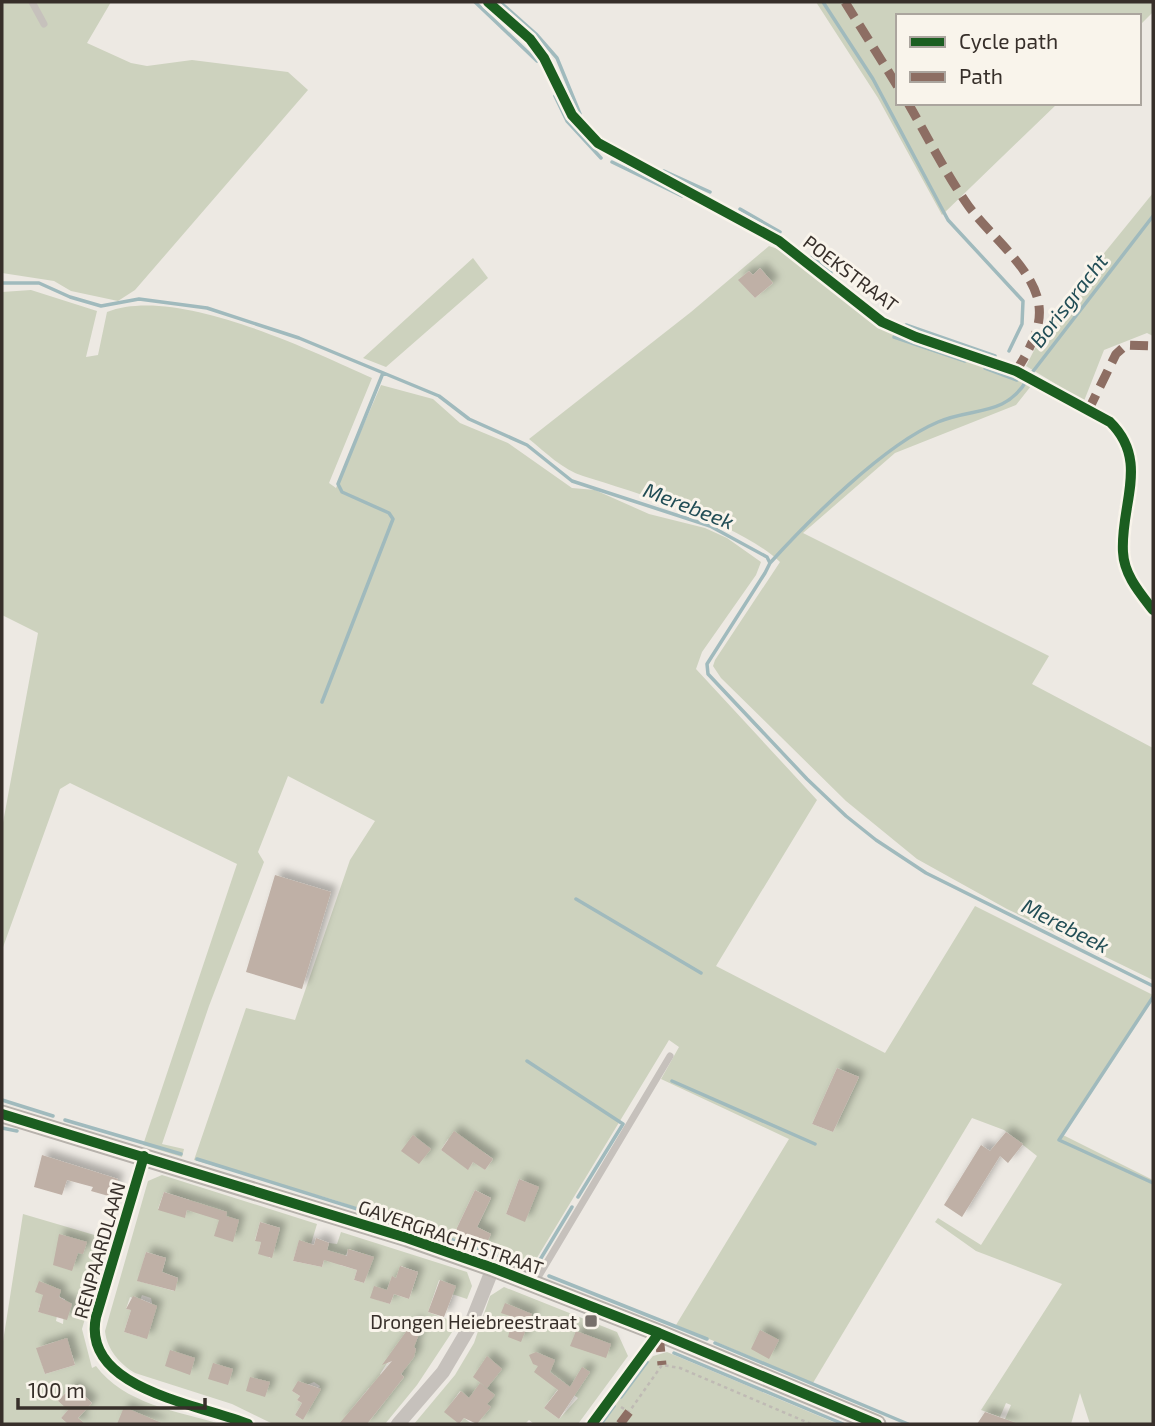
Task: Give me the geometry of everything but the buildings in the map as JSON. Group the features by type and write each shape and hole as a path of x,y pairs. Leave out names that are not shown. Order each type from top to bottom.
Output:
{"street":[{"name":"POEKSTRAAT","path":"488,2 530,39 544,58 572,115 598,143 779,241 882,322 1031,379 1110,422 1123,434 1129,447 1131,471 1123,553 1134,584 1153,610"},
{"name":"GAVERGRACHTSTRAAT","path":"2,1114 144,1156 493,1268 659,1333 877,1424"},
{"name":"RENPAARDLAAN","path":"144,1156 96,1317 96,1342 107,1365 126,1381 248,1424"},
{"path":"398,1424 443,1371 469,1328 493,1268"},
{"path":"592,1424 659,1333"}],"lane":[{"path":"32,2 44,24"},
{"path":"534,1284 670,1056"}],"path":[{"path":"610,1399 629,1412 662,1365 680,1367 811,1424"}],"green space":[{"path":"2,2 111,2 87,43 131,63 147,66 192,60 288,72 308,90 135,290 118,301 71,291 54,281 2,273"},
{"path":"816,2 1153,2 1153,12 1141,24 1141,14 896,14 896,105 1056,105 942,215 878,98"},
{"path":"1153,193 1153,336 1147,333 1104,350 1084,401 1026,366 1049,321"},
{"path":"769,246 778,249 883,328 1001,370 1031,386 1016,405 895,453 803,533 1049,656 1032,684 1153,748 1153,980 1007,909 917,859 846,801 721,678 713,666 715,660 780,562 740,534 714,522 568,470 529,439 691,312","holes":["760,268 773,283 755,298 739,280 749,271 753,275"]},
{"path":"473,258 488,278 386,367 363,358"},
{"path":"31,290 97,311 86,357 98,355 107,312 135,306 168,307 204,313 241,324 372,378 329,483 336,488 381,385 433,399 460,423 508,443 572,488 595,490 649,514 705,528 727,538 761,562 756,575 702,652 696,669 817,800 716,966 885,1053 975,906 1153,995 1063,1135 1153,1180 1152,1424 1090,1424 1080,1393 1071,1424 1003,1424 1011,1405 1006,1403 1000,1417 981,1410 1062,1284 976,1251 935,1222 938,1218 981,1245 1037,1156 1004,1130 972,1118 813,1383 676,1325 789,1139 661,1079 679,1047 669,1040 532,1266 331,1199 194,1160 246,1008 295,1020 350,860 375,821 288,776 258,852 264,862 209,1006 162,1144 184,1149 182,1157 143,1145 237,864 70,783 60,789 2,950 2,828 38,633 2,615 2,292","holes":["837,1068 859,1077 833,1132 812,1124","448,1139 482,1157 485,1153 493,1159 485,1170 474,1161 468,1169 441,1150","519,1179 538,1187 525,1221 506,1214","475,1190 491,1198 477,1227 491,1234 485,1246 455,1232"]},
{"path":"162,1175 317,1224 311,1244 299,1241 293,1261 322,1267 329,1243 337,1244 341,1232 467,1272 472,1286 467,1299 452,1294 455,1286 439,1280 428,1312 458,1323 417,1385 385,1424 367,1424 273,1424 232,1404 135,1373 115,1356 105,1331 148,1181","holes":["164,1192 190,1200 185,1217 158,1209","260,1222 280,1228 270,1258 259,1250 261,1242 255,1240","349,1249 373,1257 364,1283 354,1280 357,1270 340,1265","146,1252 166,1258 162,1272 178,1278 174,1291 138,1281","401,1266 418,1272 409,1299 394,1294 390,1304 378,1300 387,1290 392,1277 396,1278","142,1295 151,1298 152,1303 141,1337 124,1332 131,1310 126,1309 130,1297 140,1300","403,1339 416,1349 401,1374 404,1377 392,1392 382,1384 386,1379 380,1374","314,1382 320,1386 303,1420 295,1415 302,1403 297,1400 300,1396 292,1391","369,1388 385,1401 367,1424 351,1410"]},
{"path":"23,1214 108,1239 82,1329 92,1368 96,1366 108,1379 136,1398 220,1424 155,1424 156,1421 82,1424 78,1418 92,1403 73,1385 58,1401 65,1407 68,1404 71,1407 61,1418 68,1424 2,1424 2,1348","holes":["39,1282 65,1299 63,1324 56,1321 57,1316 38,1312 40,1305 47,1307 50,1297 36,1292","54,1342 58,1355 72,1354 75,1365 45,1374 37,1348"]},
{"path":"504,1287 617,1332 628,1356 578,1424 534,1424 529,1420 525,1424 477,1424 486,1412 460,1391 445,1412 459,1424 414,1424 455,1375 474,1343 490,1296","holes":["561,1385 578,1398 559,1419 544,1408"]},
{"path":"667,1352 838,1424 597,1424 653,1356"},
{"path":"464,1418 472,1424 459,1424"}],"waterway":[{"path":"475,2 537,61"},
{"path":"500,2 536,34 557,58 580,114"},
{"path":"823,2 873,79 948,220 1023,301 1022,324 1009,351"},
{"path":"555,96 567,121 601,158"},
{"path":"612,162 682,196"},
{"path":"664,171 710,192"},
{"path":"740,209 780,232"},
{"name":"Borisgracht","path":"1031,374 1153,216"},
{"path":"812,257 831,273"},
{"name":"Merebeek","path":"2,283 39,283 70,297 101,306 139,299 207,308 299,338 439,396 469,419 527,445 572,481 710,526 767,557 770,563 765,573 707,664 708,674 807,779 876,840 926,873 1153,986"},
{"path":"906,325 995,356"},
{"path":"894,337 965,361"},
{"path":"985,368 1017,380"},
{"path":"322,702 393,519 389,513 342,492 338,484 383,373"},
{"name":"Borisgracht","path":"770,563 826,505 895,448 938,422 998,406 1018,392 1027,380"},
{"path":"576,899 701,973"},
{"path":"1153,997 1059,1140 1153,1183"},
{"path":"527,1061 623,1124 578,1197"},
{"path":"672,1081 815,1144"},
{"path":"2,1100 53,1116"},
{"path":"65,1120 181,1154"},
{"path":"2,1128 17,1131"},
{"path":"197,1159 383,1217"},
{"path":"391,1219 535,1268 572,1207"},
{"path":"549,1276 707,1339"},
{"path":"715,1343 908,1424"},
{"path":"674,1353 843,1424"},
{"path":"621,1397 647,1362"},
{"path":"601,1424 614,1406"}],"marked path":[{"path":"845,2 896,84"},
{"path":"909,105 965,201 1019,264 1035,292 1039,306 1036,332 1016,371"},
{"path":"1088,411 1116,354 1126,345 1153,346"},
{"path":"659,1334 662,1365"},
{"path":"620,1424 629,1412"}],"cycle path":[{"path":"488,2 530,39 544,58 572,115 598,143 779,241 882,322 916,337 1016,371 1110,422 1122,437 1131,468 1123,535 1124,560 1134,583 1153,610"},
{"path":"2,1114 407,1238 493,1268 659,1333 877,1424"},
{"path":"144,1156 96,1317 96,1341 107,1361 125,1377 148,1390 248,1424"},
{"path":"592,1424 659,1333"}],"place":[{"name":"Drongen Heiebreestraat","path":"591,1321"}]}
